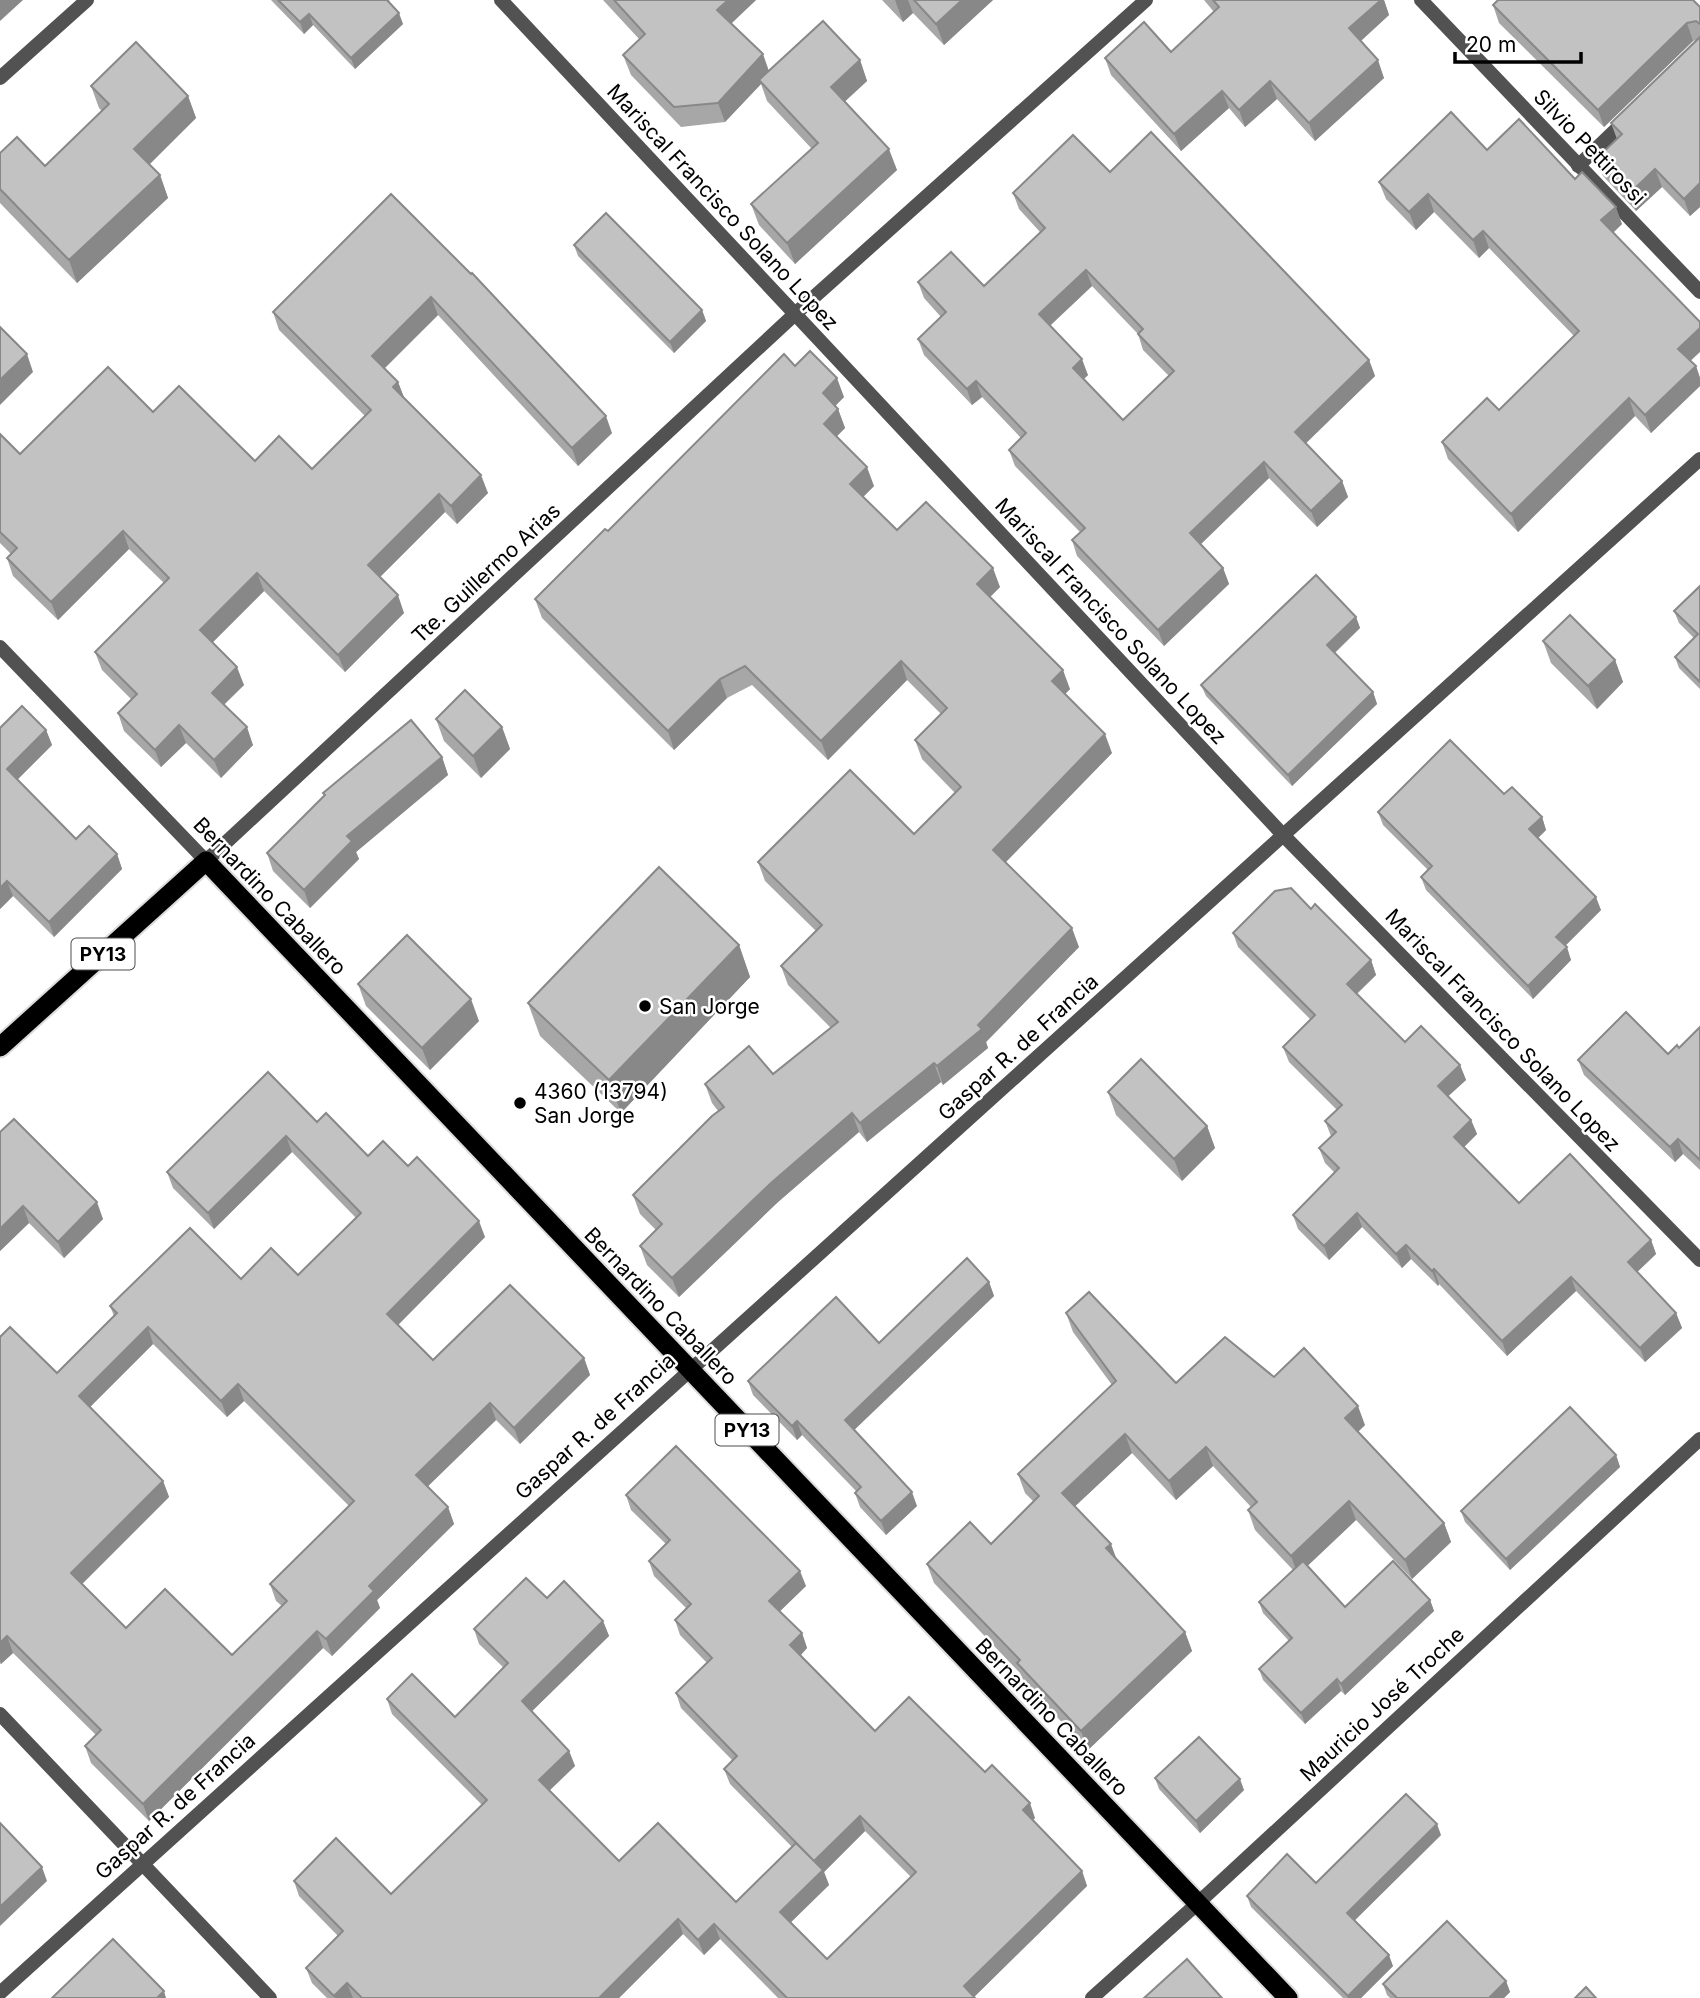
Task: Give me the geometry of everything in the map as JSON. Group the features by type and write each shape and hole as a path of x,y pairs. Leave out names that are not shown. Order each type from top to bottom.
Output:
{"highway":[{"name":"PY13","path":"0,1047 206,861"},
{"name":"Bernardino Caballero","path":"206,861 1288,1998"}],"street":[{"path":"0,78 87,0"},
{"name":"Mariscal Francisco Solano Lopez","path":"501,0 1285,837 1700,1260"},
{"name":"Tte. Guillermo Arias","path":"206,861 795,314 1146,0"},
{"name":"Silvio Pettirossi","path":"1421,0 1700,292"},
{"path":"1578,166 1634,112"},
{"name":"Gaspar R. de Francia","path":"0,1993 689,1369 1285,837 1700,459"},
{"name":"Bernardino Caballero","path":"0,647 206,861"},
{"name":"Mauricio José Troche","path":"1092,1998 1700,1438"},
{"path":"0,1714 270,1998"}],"building":[{"path":"278,0 387,0 399,13 351,58 309,14 300,22"},
{"path":"614,0 728,0 717,10 763,54 718,103 674,107 623,55 645,34"},
{"path":"914,0 962,0 936,24"},
{"path":"1213,0 1381,0 1349,28 1378,60 1309,123 1270,81 1239,110 1222,91 1174,134 1105,58 1144,22 1171,52 1219,7"},
{"path":"1498,0 1693,0 1700,7 1700,24 1696,21 1687,23 1598,110 1493,5"},
{"path":"823,21 860,60 831,87 889,149 787,243 751,204 818,143 759,80"},
{"path":"1700,37 1700,183 1684,199 1655,169 1630,193 1596,159 1622,134 1611,123"},
{"path":"136,42 188,96 134,149 160,175 69,260 0,189 0,153 17,137 45,166 109,104 91,86"},
{"path":"1451,112 1487,150 1519,119 1575,179 1582,172 1616,207 1601,220 1700,322 1700,328 1678,349 1696,366 1645,415 1629,398 1511,514 1442,442 1487,398 1499,410 1579,331 1483,231 1473,240 1428,194 1409,212 1379,182"},
{"path":"1151,132 1369,360 1295,432 1342,481 1311,511 1264,462 1190,533 1223,568 1158,630 1072,540 1085,528 1009,450 1026,433 976,381 967,389 918,339 946,312 918,282 951,252 984,286 1045,228 1013,193 1073,135 1110,172","holes":["1086,270 1143,329 1138,334 1174,371 1123,420 1073,368 1082,359 1039,314"]},
{"path":"391,194 472,273 606,416 572,448 431,297 372,356 398,382 393,387 481,475 451,506 439,494 368,565 398,595 338,655 257,573 200,630 237,667 212,693 247,727 214,760 179,725 155,750 118,713 137,694 95,652 169,578 123,531 51,602 7,558 17,548 0,532 0,434 20,454 108,367 153,412 179,386 255,461 279,436 312,469 371,410 273,312"},
{"path":"606,213 702,310 670,342 574,245"},
{"path":"0,327 27,354 0,380"},
{"path":"810,351 837,378 823,393 838,409 824,424 867,467 850,484 897,530 926,502 993,568 977,584 1063,670 1052,681 1105,734 993,850 1072,928 978,1025 982,1029 937,1066 934,1063 860,1123 852,1113 771,1183 672,1278 640,1246 662,1224 633,1195 724,1107 705,1084 749,1046 773,1074 838,1022 781,966 822,925 758,862 850,770 914,834 961,787 915,740 947,708 901,661 821,741 745,666 720,679 668,731 535,599 605,529 608,531 784,354 795,366"},
{"path":"1316,575 1356,617 1327,645 1373,692 1288,775 1201,685"},
{"path":"1700,586 1700,682 1675,657 1698,634 1674,611"},
{"path":"1570,615 1615,660 1588,686 1543,641"},
{"path":"465,690 502,727 473,756 436,719"},
{"path":"22,706 46,730 7,769 76,839 89,826 117,854 49,922 7,881 0,888 0,728"},
{"path":"411,720 442,757 347,836 352,841 304,890 267,853 325,795 323,793"},
{"path":"1450,740 1504,794 1512,787 1542,817 1529,829 1596,897 1556,937 1567,947 1528,986 1421,877 1432,866 1378,812"},
{"name":"San Jorge","path":"659,867 739,945 609,1080 528,1003"},
{"path":"1291,888 1311,909 1315,904 1371,960 1347,984 1405,1042 1421,1026 1460,1065 1438,1086 1471,1120 1454,1137 1519,1203 1570,1154 1651,1240 1628,1262 1676,1313 1640,1348 1571,1277 1502,1341 1434,1269 1432,1271 1406,1245 1396,1254 1357,1213 1324,1246 1293,1215 1339,1168 1319,1148 1336,1132 1325,1121 1342,1105 1283,1047 1315,1015 1233,933 1275,891"},
{"path":"407,935 471,999 422,1048 358,984"},
{"path":"1626,1012 1668,1054 1677,1045 1679,1048 1700,1027 1700,1160 1678,1139 1670,1147 1578,1060"},
{"path":"1141,1059 1207,1126 1174,1159 1108,1092"},
{"path":"268,1072 317,1122 326,1113 368,1156 383,1141 408,1166 417,1157 479,1221 387,1314 433,1360 510,1285 584,1358 514,1428 490,1403 416,1475 448,1507 369,1586 374,1591 326,1639 317,1631 143,1804 85,1746 101,1730 7,1636 0,1643 0,1337 10,1327 57,1373 117,1313 110,1306 190,1228 241,1279 271,1248 298,1275 361,1213 286,1136 208,1213 167,1172","holes":["148,1327 221,1401 238,1384 354,1501 270,1584 287,1601 232,1655 165,1589 126,1628 71,1573 163,1481 79,1396"]},
{"path":"14,1119 97,1202 58,1242 23,1206 0,1229 0,1132"},
{"path":"967,1258 989,1282 845,1420 912,1492 881,1521 855,1493 861,1487 797,1421 792,1426 748,1381 836,1297 879,1343"},
{"path":"1089,1292 1176,1383 1225,1337 1274,1377 1304,1348 1358,1406 1345,1418 1444,1523 1405,1560 1349,1501 1291,1556 1248,1510 1257,1502 1206,1447 1169,1481 1125,1434 1062,1493 1111,1544 1106,1548 1185,1632 1081,1731 1017,1663 1020,1660 927,1564 970,1522 991,1544 1039,1496 1018,1474 1116,1381 1066,1313"},
{"path":"1570,1407 1616,1455 1506,1559 1461,1511"},
{"path":"676,1446 800,1571 769,1601 802,1633 790,1645 875,1731 909,1697 985,1772 992,1765 1030,1803 1023,1810 1082,1871 964,1986 975,1998 787,1998 714,1924 698,1940 678,1919 599,1998 362,1998 347,1983 334,1996 306,1968 343,1931 294,1881 336,1838 391,1894 487,1800 387,1699 412,1674 455,1717 508,1663 474,1629 526,1578 547,1598 564,1581 603,1621 522,1701 569,1751 539,1780 619,1861 658,1823 736,1902 796,1843 814,1861 724,1769 737,1756 676,1693 712,1658 675,1620 691,1604 649,1561 670,1540 626,1495","holes":["860,1816 916,1872 827,1959 780,1912 823,1870 814,1861"]},
{"path":"1303,1561 1345,1607 1393,1561 1430,1600 1341,1684 1337,1679 1301,1713 1259,1669 1292,1638 1259,1602"},
{"path":"1199,1737 1240,1779 1196,1821 1155,1778"},
{"path":"1406,1794 1437,1824 1347,1913 1389,1955 1348,1996 1247,1896 1287,1854 1316,1883"},
{"path":"0,1823 42,1867 0,1907"},
{"path":"1447,1921 1506,1981 1489,1998 1397,1998 1383,1984"},
{"path":"113,1939 164,1991 157,1998 52,1998"},
{"path":"1187,1959 1222,1998 1144,1998"},
{"path":"1586,1987 1596,1998 1575,1998"}],"place":[{"name":"San Jorge","path":"645,1006"},
{"name":"4360 (13794) San Jorge","path":"520,1103"}]}
